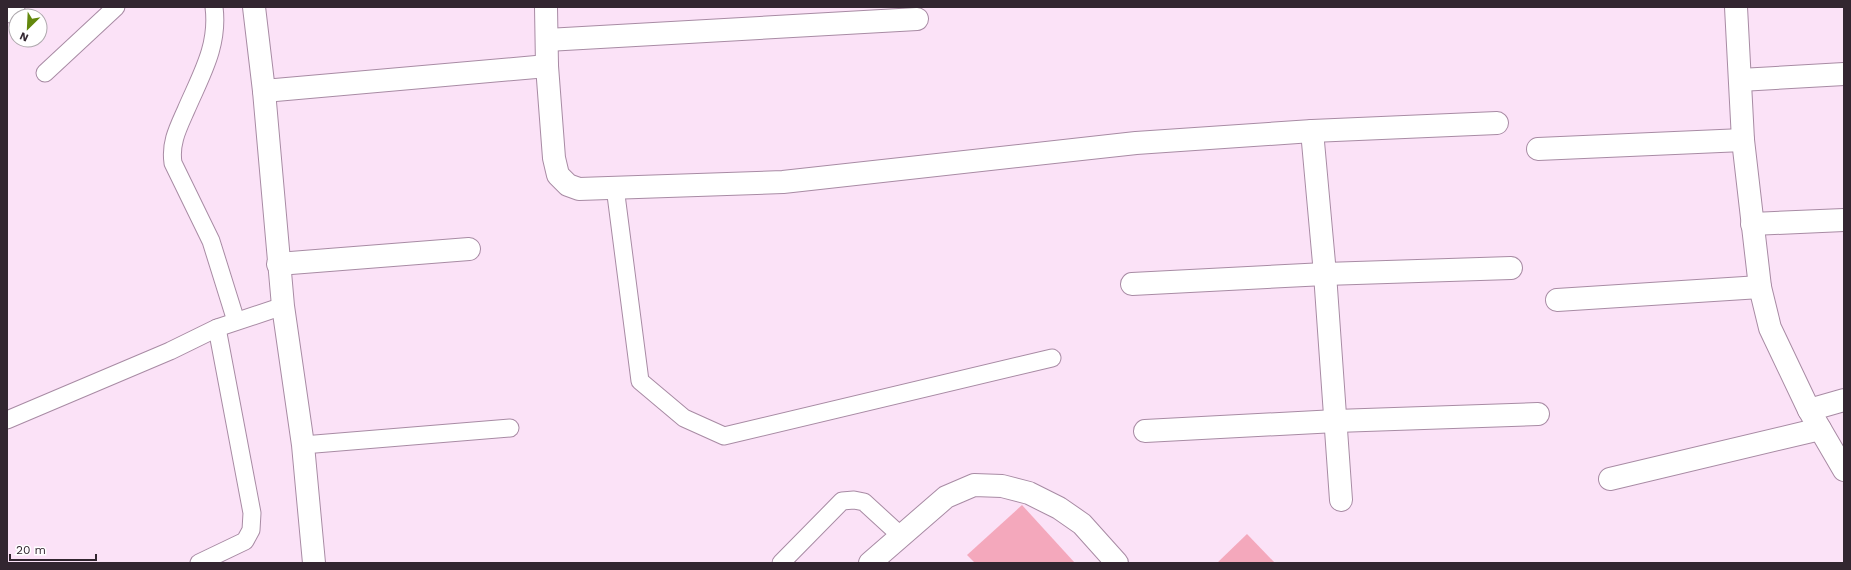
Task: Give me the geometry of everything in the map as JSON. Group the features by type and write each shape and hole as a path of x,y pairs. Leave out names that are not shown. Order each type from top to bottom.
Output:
{"street":[{"path":"254,7 264,91 278,264 303,444 314,563"},
{"path":"546,7 547,66 554,158 558,175 568,185 579,189 782,182 1136,143 1312,131 1497,123"},
{"path":"1736,7 1743,140 1760,287 1770,328 1809,410 1844,470"},
{"path":"547,40 917,19"},
{"path":"264,91 547,66"},
{"path":"1740,80 1844,74"},
{"path":"1312,131 1325,274 1341,500"},
{"path":"1538,149 1743,140"},
{"path":"1752,224 1844,220"},
{"path":"278,264 469,249"},
{"path":"1132,284 1325,274 1511,268"},
{"path":"1557,300 1760,287"},
{"path":"1809,410 1844,400"},
{"path":"1145,431 1336,421 1538,414"},
{"path":"1610,479 1820,428"},
{"path":"870,563 946,496 974,485 1002,486 1029,493 1060,508 1082,524 1117,563"}],"lane":[{"path":"7,14 16,7"},
{"path":"45,73 116,7"},
{"path":"214,7 215,28 209,58 174,136 171,151 173,162 211,242 236,320"},
{"path":"615,187 640,382 684,418 724,436 1052,358"},
{"path":"7,420 170,351 236,320 283,306"},
{"path":"199,563 245,541 251,530 252,513 217,328"},
{"path":"303,444 510,428"},
{"path":"780,563 842,501 854,500 864,502 900,535"}],"building":[{"path":"1022,505 1075,563 975,563 967,555"},
{"path":"1247,534 1275,563 1217,563"}]}
